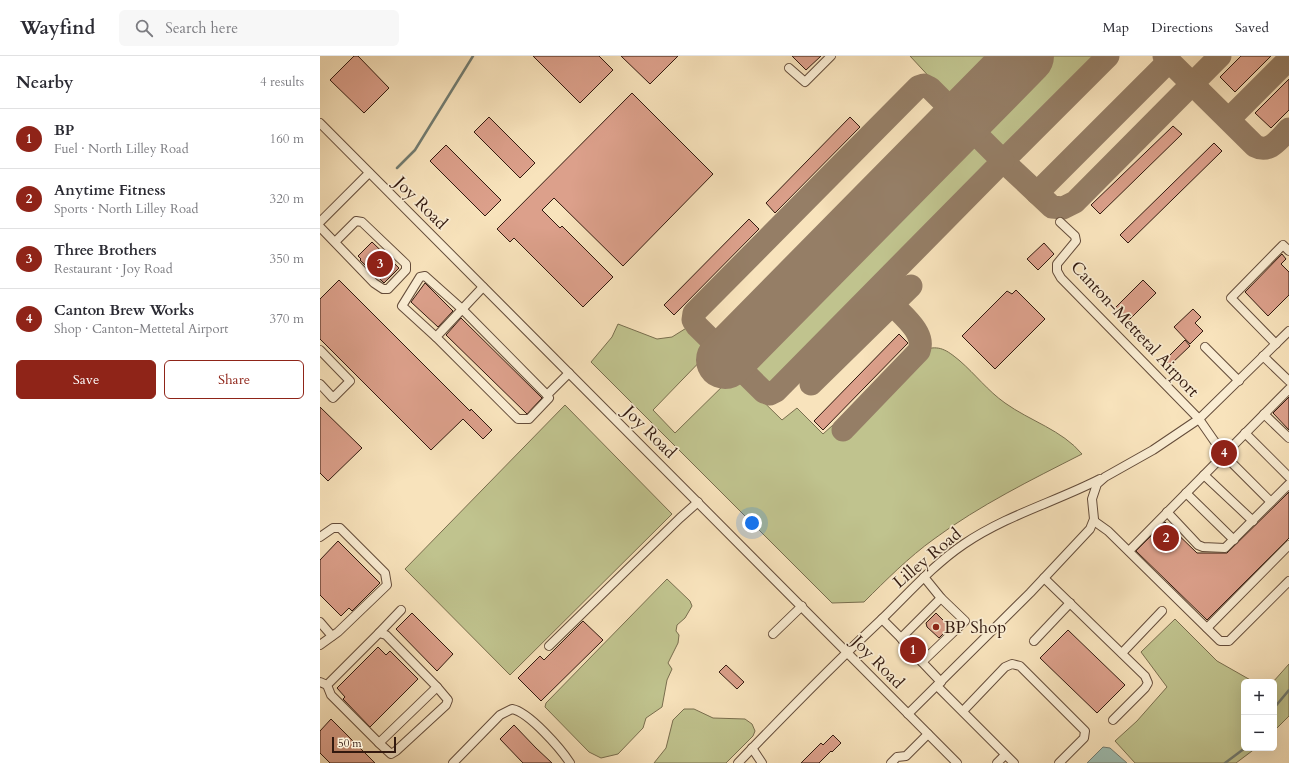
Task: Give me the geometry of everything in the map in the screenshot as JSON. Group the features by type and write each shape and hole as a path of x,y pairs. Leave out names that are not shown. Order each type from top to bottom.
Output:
{"street":[{"path":"789,68 805,82 831,56"},
{"name":"Joy Road","path":"320,123 957,763"},
{"path":"320,222 370,173"},
{"path":"320,227 374,283 383,290 388,289 406,270 406,264 362,222 356,221 335,242"},
{"name":"Canton-Mettetal Airport","path":"1060,222 1075,236 1076,241 1057,264 1057,271 1061,278 1199,419"},
{"path":"1276,344 1231,298 1283,245 1289,251"},
{"path":"425,276 462,310 549,398 529,418 518,419 436,337 402,306 420,277 425,276"},
{"path":"436,337 483,287"},
{"name":"Lilley Road","path":"738,763 847,651 949,555 988,529 1008,518 1045,502 1069,495 1153,450 1199,419 1289,331"},
{"path":"1206,347 1239,381"},
{"path":"320,350 350,381 333,398 320,384"},
{"path":"1264,356 1289,381"},
{"path":"547,395 569,373"},
{"path":"1129,552 1289,388"},
{"path":"1264,414 1289,438"},
{"path":"1199,419 1224,455 1271,502"},
{"path":"1245,433 1289,478"},
{"path":"1204,475 1253,521"},
{"path":"908,714 1044,578 1090,529 1094,521 1093,494 1097,484 1105,477"},
{"path":"1167,512 1198,545 1203,547 1225,548 1289,484"},
{"path":"1186,493 1234,540"},
{"path":"549,646 698,502"},
{"path":"1094,521 1108,531 1220,641 1229,641 1289,581"},
{"path":"320,537 332,528 340,528 385,573 387,585 332,636 320,645"},
{"path":"1207,628 1289,545"},
{"path":"922,662 964,621 924,577"},
{"path":"1044,578 1145,676 1148,683 1145,688 1113,720"},
{"path":"901,638 942,598"},
{"path":"1034,641 1070,603"},
{"path":"773,634 802,606"},
{"path":"379,633 386,635 448,700 446,704 396,752 390,754 331,695 323,684 379,633 401,610"},
{"path":"1122,653 1162,611"},
{"path":"882,619 901,638 907,647"},
{"path":"320,622 332,636"},
{"path":"915,655 962,711 1014,763"},
{"path":"962,711 1005,667 1012,664 1020,666 1085,732 1084,738 1059,763"},
{"path":"379,743 437,687"},
{"path":"453,763 500,715 512,709 527,716 565,755 570,763"},
{"path":"891,763 898,757 906,756 928,734"},
{"path":"752,748 762,763"},
{"path":"997,763 1005,755"}],"green space":[{"path":"910,56 1003,56 958,102 947,96"},
{"path":"1049,56 1100,56 1021,136 1003,148 988,136 980,124"},
{"path":"968,141 978,147 990,162 976,181 781,377 769,383 756,375 749,366 752,357 961,145"},
{"path":"618,324 657,339 672,337 688,327 711,350 653,410 675,433 735,374 782,420 797,408 823,434 833,425 844,436 925,355 927,349 937,348 945,350 966,366 1005,403 1065,438 1082,454 1006,494 951,527 907,561 864,602 832,603 591,362 612,337"},
{"path":"565,405 672,514 510,675 405,569"},
{"path":"667,579 690,601 692,606 685,618 677,625 676,631 679,635 678,643 668,663 672,669 667,680 662,707 646,718 643,728 618,754 601,758 589,752 545,707 546,703"},
{"path":"1175,619 1217,661 1249,679 1241,679 1241,751 1252,751 1236,763 1135,763 1115,741 1137,721 1167,687 1141,652"},
{"path":"1289,664 1289,716 1277,728 1277,679 1276,679"},
{"path":"684,709 694,709 713,718 745,719 752,724 755,731 753,736 726,763 654,763 666,748 673,720"}],"water":[{"path":"1103,747 1110,748 1127,763 1087,763"}],"building":[{"path":"354,56 358,56 389,88 364,113 330,80"},
{"path":"533,56 599,56 613,70 580,103"},
{"path":"621,56 678,56 650,84"},
{"path":"792,56 821,56 806,70"},
{"path":"1241,56 1271,56 1235,92 1220,77"},
{"path":"1289,79 1289,110 1271,128 1255,113"},
{"path":"632,93 713,174 623,266 554,198 542,210 560,228 562,226 613,277 583,307 514,238 510,242 497,229"},
{"path":"489,117 535,163 520,178 474,132"},
{"path":"850,117 860,127 775,213 766,203"},
{"path":"1173,126 1182,134 1100,214 1091,205"},
{"path":"1214,143 1222,151 1128,243 1120,235"},
{"path":"446,145 501,200 485,216 430,161"},
{"path":"749,219 759,229 674,315 664,305"},
{"path":"372,242 399,268 384,283 360,260 361,259 358,256"},
{"path":"1044,243 1054,254 1038,270 1027,259"},
{"path":"1282,254 1286,259 1281,264 1289,272 1289,295 1268,316 1245,292"},
{"path":"339,280 470,411 471,409 492,430 483,439 463,419 431,450 320,339 320,299"},
{"path":"1143,280 1156,293 1128,321 1115,308"},
{"path":"425,283 453,311 438,327 411,302"},
{"path":"1016,290 1045,319 995,369 962,336 1007,291 1012,294"},
{"path":"1193,309 1201,317 1195,323 1203,331 1190,344 1174,327"},
{"path":"461,318 542,398 527,414 446,335"},
{"path":"899,334 908,343 823,430 814,421"},
{"path":"1185,340 1190,346 1170,365 1165,360"},
{"path":"1289,397 1289,430 1273,413"},
{"path":"320,407 362,448 328,481 320,473"},
{"path":"1289,492 1289,538 1207,620 1136,551 1165,522 1197,553 1227,553"},
{"path":"338,541 380,583 352,611 349,608 341,616 320,595 320,560"},
{"path":"412,613 453,654 437,671 396,629"},
{"path":"936,613 950,627 939,638 927,627 926,623"},
{"path":"583,621 603,640 541,701 518,678 540,656 544,660"},
{"path":"1068,630 1125,685 1097,713 1040,658"},
{"path":"914,640 922,648 919,651 911,651 911,659 908,662 900,653 903,650 907,652 910,651 912,647 911,643"},
{"path":"378,647 386,655 390,651 418,679 370,727 343,699 345,697 337,688"},
{"path":"726,665 744,682 737,689 719,672"},
{"path":"331,719 375,763 330,763 320,753 320,731"},
{"path":"514,725 552,763 523,763 500,739"},
{"path":"833,735 841,743 832,752 831,751 819,763 801,763 821,743 823,745"}],"waterway":[{"path":"397,168 415,150 473,56"},
{"path":"1277,704 1289,690"},
{"path":"1225,763 1241,751"}],"taxiway":[{"path":"1108,56 1003,161 1052,207 1063,208 1075,202 1220,56"},
{"path":"1164,56 1255,146 1260,148 1270,147 1289,129"},
{"path":"1229,119 1289,59"},
{"path":"1037,193 1169,61"},
{"path":"924,85 930,88 1003,161 776,391 770,394 764,392 697,326 693,320 694,313 918,87 924,85"},
{"path":"811,384 911,286"},
{"path":"843,430 919,351 920,344 916,331 907,319 892,304"}],"runway":[{"path":"725,360 1025,56"}],"place":[{"name":"Three Brothers","path":"380,264"},
{"name":"Canton Brew Works","path":"1224,453"},
{"name":"Anytime Fitness","path":"1166,538"},
{"name":"BP Shop","path":"936,627"},
{"name":"BP","path":"913,650"}]}
